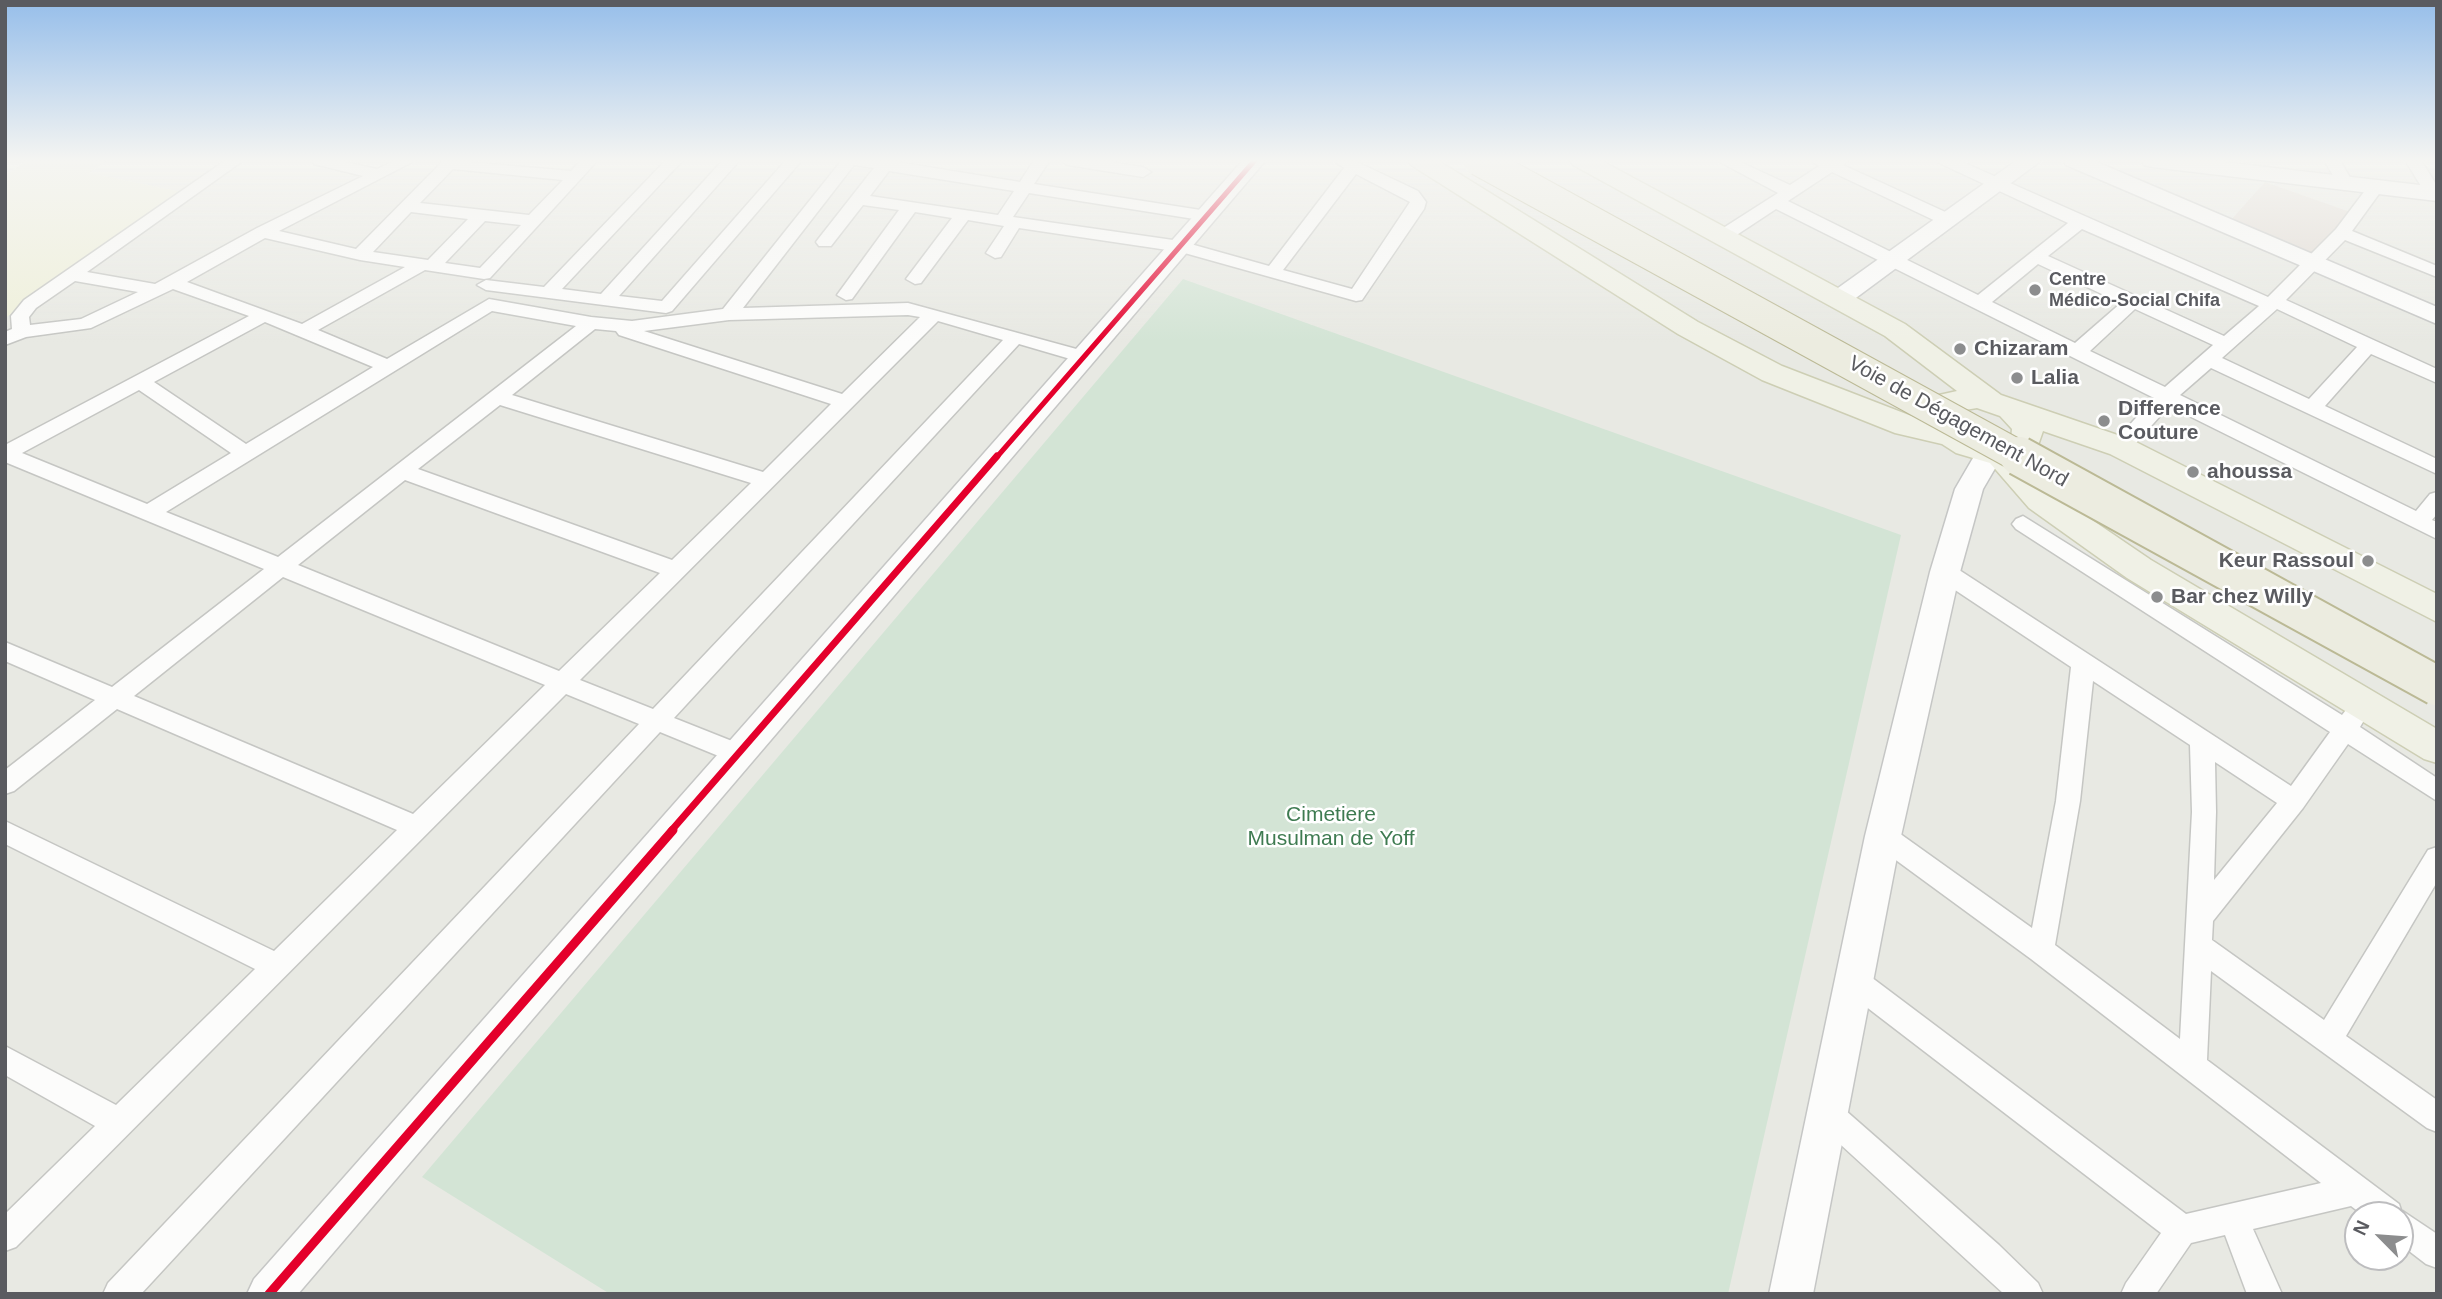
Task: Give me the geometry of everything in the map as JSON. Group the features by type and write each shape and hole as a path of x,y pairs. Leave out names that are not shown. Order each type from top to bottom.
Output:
{"highway":[{"name":"Voie de Dégagement Nord","path":"1589,221 2437,686"},
{"name":"Voie de Dégagement Nord","path":"1619,221 2437,667"}],"main road":[{"path":"1517,221 1688,328 1772,373 1930,433 2001,406 2112,443 2437,609"},
{"path":"1694,221 1895,330 2025,424 1997,460"},
{"path":"1934,358 1951,423 1997,460 2028,502 2138,569 2354,717 2437,748"},
{"path":"1997,460 2112,443"}],"street":[{"path":"22,331 20,316 23,310 150,221"},
{"path":"5,339 22,331 85,324 164,287 285,221"},
{"path":"359,255 393,221"},
{"path":"303,331 427,266 475,221"},
{"path":"488,305 485,280 534,221"},
{"path":"548,293 617,221"},
{"path":"605,300 677,221"},
{"path":"263,232 359,255 427,266 548,293 666,307 741,221"},
{"path":"729,314 803,221"},
{"path":"825,242 841,221"},
{"path":"846,295 900,221"},
{"path":"915,279 959,221"},
{"path":"999,221 1180,247 1356,296 1408,221"},
{"path":"269,1294 1203,221"},
{"path":"1272,273 1308,221"},
{"path":"1723,236 1747,221"},
{"path":"1824,221 1978,304 2168,395 2428,526 2437,499"},
{"path":"1840,298 1947,221"},
{"path":"2077,221 2273,303 2437,377"},
{"path":"2216,221 2437,316"},
{"path":"2112,443 2273,303 2351,221"},
{"path":"995,253 1008,222"},
{"path":"1978,304 2080,222"},
{"path":"2342,233 2437,272"},
{"path":"2036,257 2226,344"},
{"path":"72,275 164,287 264,315 388,366"},
{"path":"2077,352 2132,302"},
{"path":"148,513 488,305 632,327 729,314 908,309 1084,357"},
{"path":"5,1236 934,314"},
{"path":"5,454 264,315"},
{"path":"5,784 402,471 596,323"},
{"path":"596,323 845,402"},
{"path":"118,1294 1016,337"},
{"path":"2313,407 2368,346"},
{"path":"2208,359 2437,467"},
{"path":"139,382 245,453"},
{"path":"497,397 766,480"},
{"path":"5,454 738,754"},
{"path":"1791,1294 1883,836 1945,572 1997,460"},
{"path":"402,471 676,570"},
{"path":"1945,572 2294,801"},
{"path":"5,651 417,827"},
{"path":"2041,950 2068,801 2083,664"},
{"path":"2200,917 2294,801 2354,717 2437,792"},
{"path":"2193,1066 2204,811 2202,742"},
{"path":"5,832 277,966"},
{"path":"1883,836 2041,950 2370,1201"},
{"path":"2328,1039 2437,858"},
{"path":"2198,946 2437,1118"},
{"path":"1853,980 2182,1230"},
{"path":"5,1060 118,1124"},
{"path":"1827,1113 1989,1256 2027,1294"},
{"path":"2137,1294 2182,1230 2355,1190"},
{"path":"2233,1217 2259,1284 2266,1294"},
{"path":"2414,1232 2434,1243"}],"shaded area":[{"path":"2230,221 2350,221 2314,257"}],"green space":[{"name":"Cimetiere Musulman de Yoff","path":"1183,279 1901,535 1728,1294 610,1294 422,1177"}],"sand":[{"path":"5,221 147,221 5,318"}],"transit line":[{"path":"269,1294 1202,221"}],"place":[{"name":"Centre Médico-Social Chifa","path":"2035,290"},
{"name":"Chizaram","path":"1960,349"},
{"name":"Lalia","path":"2017,378"},
{"name":"Difference Couture","path":"2104,421"},
{"name":"ahoussa","path":"2193,472"},
{"name":"Keur Rassoul","path":"2368,561"},
{"name":"Bar chez Willy","path":"2157,597"}]}
